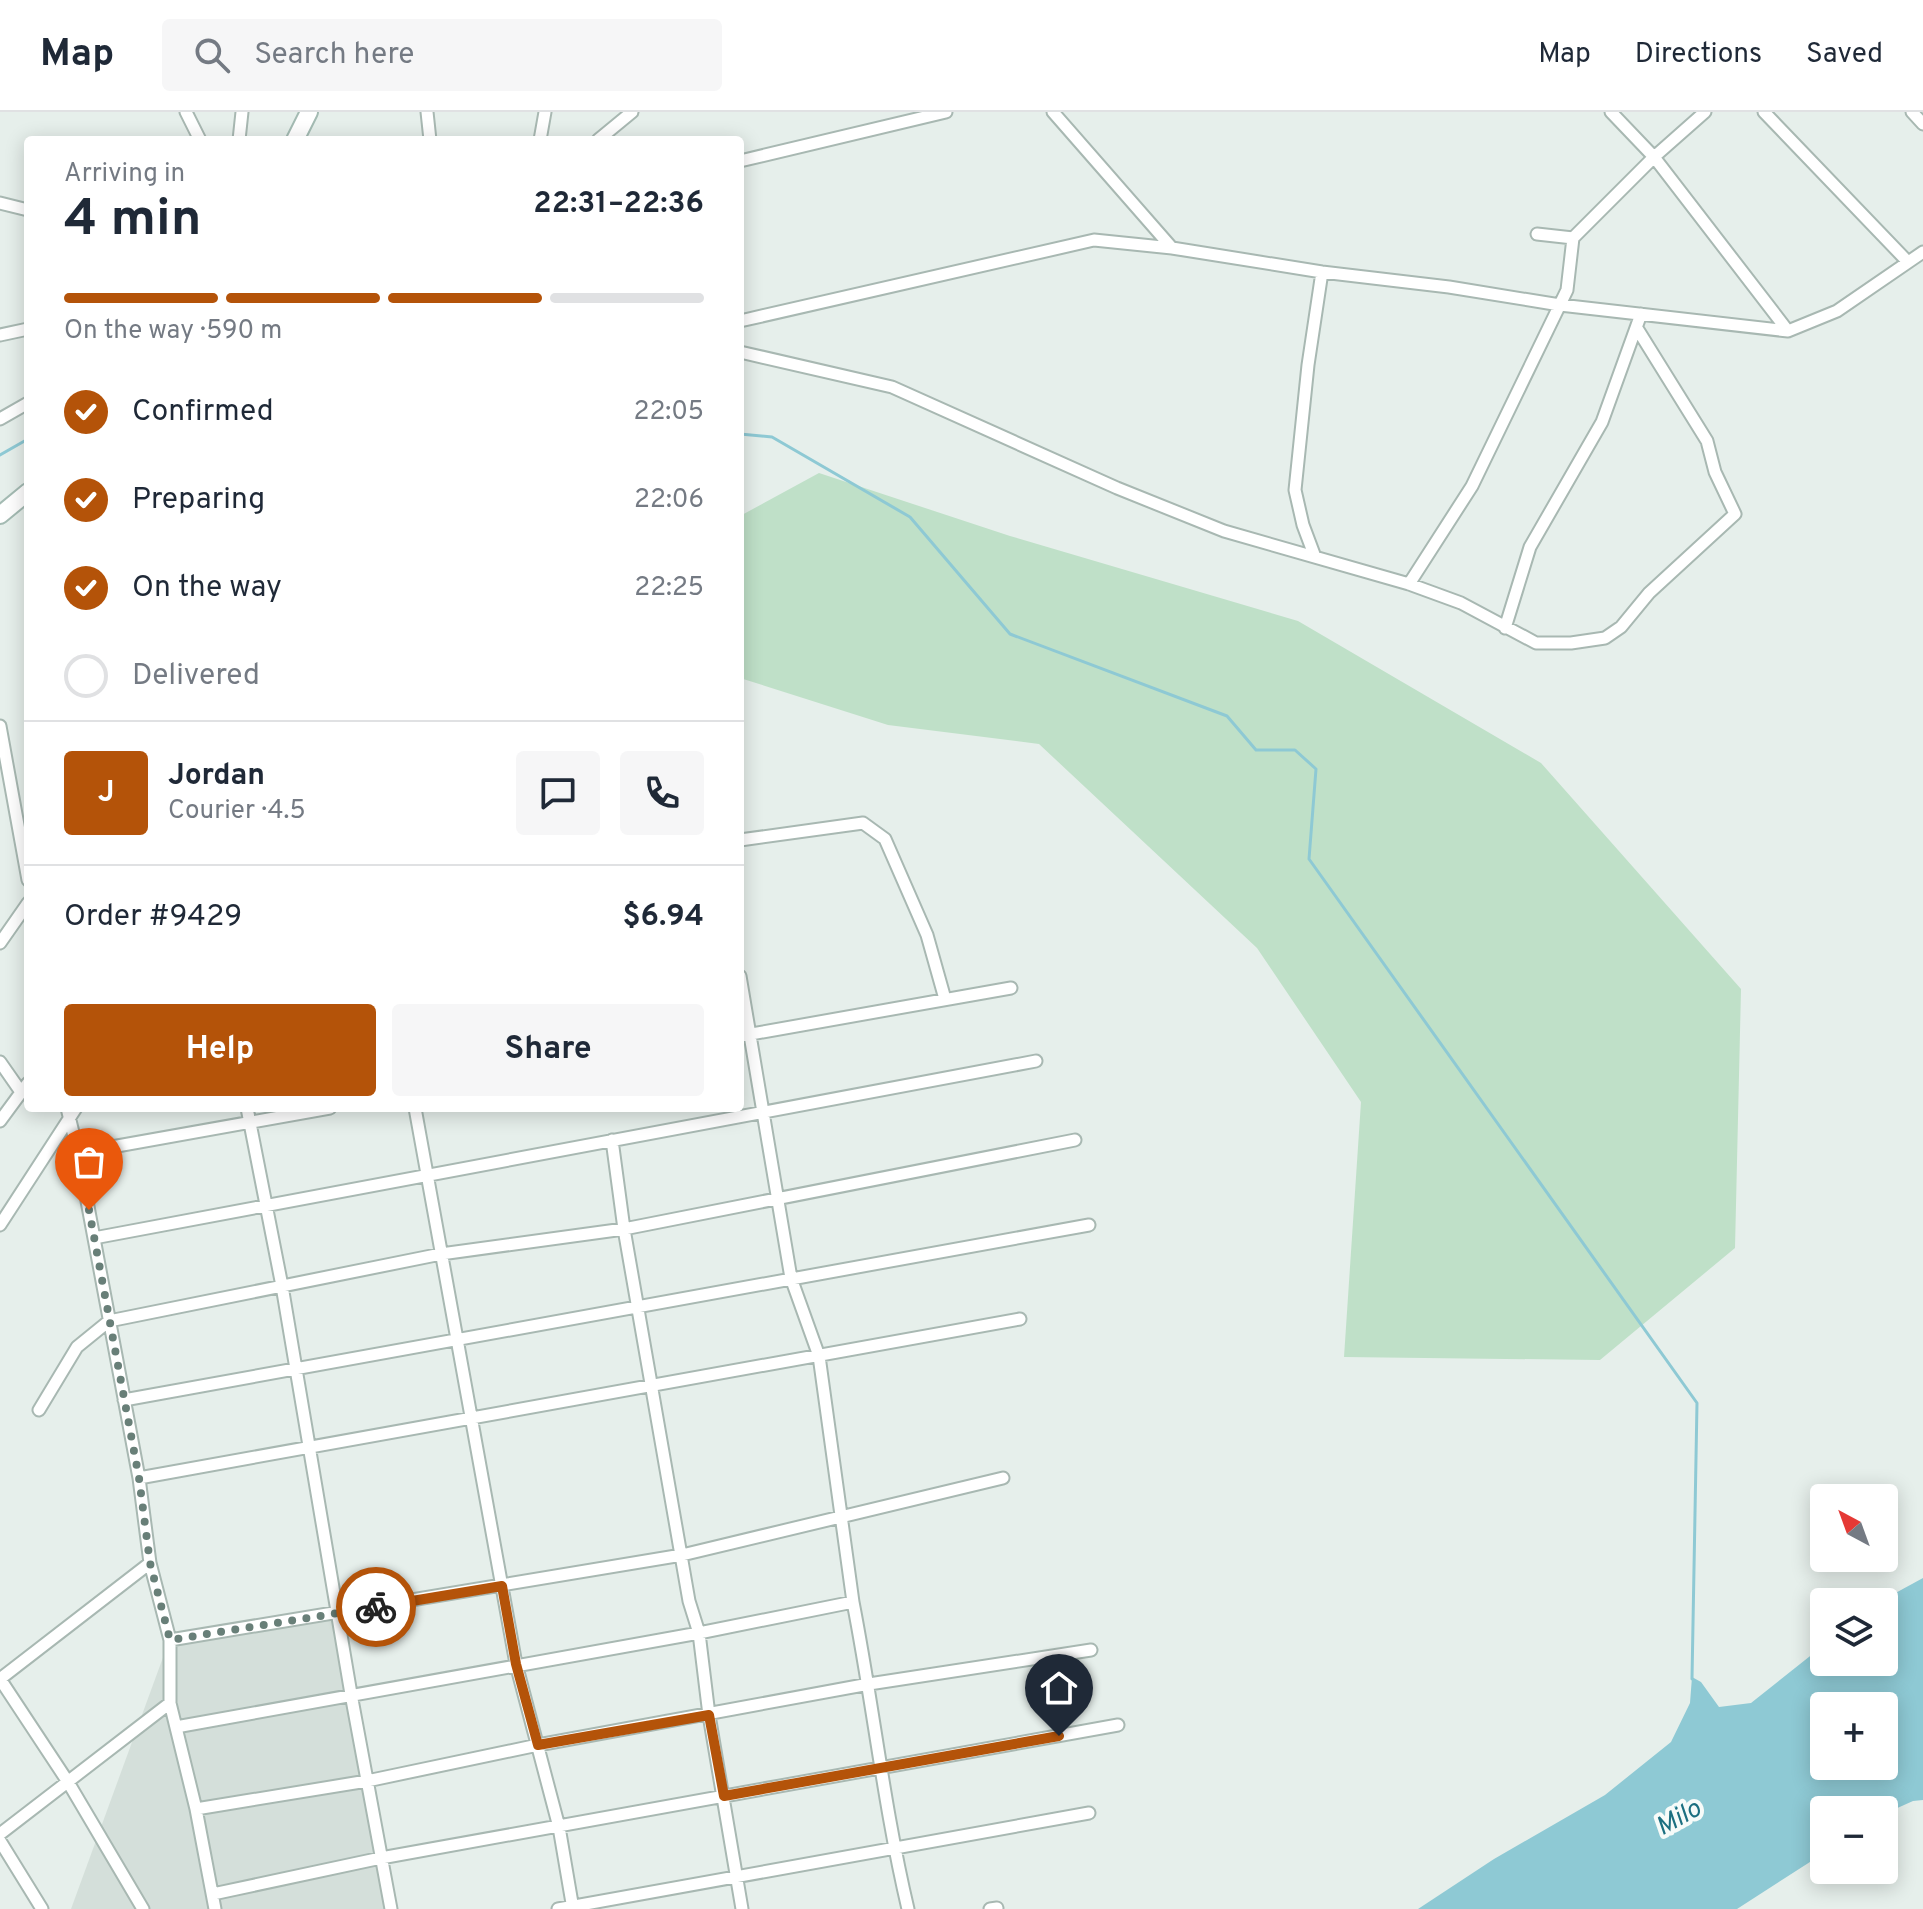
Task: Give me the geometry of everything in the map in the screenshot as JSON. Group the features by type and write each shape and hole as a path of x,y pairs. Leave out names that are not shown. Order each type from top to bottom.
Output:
{"street":[{"path":"186,112 198,136"},
{"path":"239,136 242,112"},
{"path":"297,136 309,112"},
{"path":"427,112 430,136"},
{"path":"541,136 545,112"},
{"path":"603,136 632,112"},
{"path":"744,160 946,112"},
{"path":"1053,112 1172,248"},
{"path":"1611,112 1654,157 1788,331"},
{"path":"1409,584 1472,486 1560,305 1567,290 1573,238 1654,157 1705,112"},
{"path":"1764,112 1908,262"},
{"path":"1912,112 1923,124"},
{"path":"0,203 24,209"},
{"path":"1537,234 1573,238"},
{"path":"744,320 1094,240 1172,248 1560,305 1788,331 1837,311 1923,252"},
{"path":"1315,557 1295,490 1308,365 1322,272"},
{"path":"1505,628 1530,547 1602,422 1638,330 1641,314"},
{"path":"0,335 24,330"},
{"path":"744,353 892,387 1130,493 1224,531 1409,584 1461,603 1536,643 1571,643 1605,638 1621,627 1649,593 1735,514 1715,472 1707,441 1638,330"},
{"path":"0,419 24,405"},
{"path":"0,515 24,495"},
{"path":"0,726 24,858"},
{"path":"0,792 10,783"},
{"path":"744,839 863,823 885,839 927,935 945,999"},
{"path":"0,943 24,909"},
{"path":"908,1909 894,1849 853,1602 819,1356 791,1278 764,1111 746,1035 1011,988"},
{"path":"94,1238 1036,1061"},
{"path":"0,1062 24,1087"},
{"path":"0,1121 24,1089"},
{"path":"248,1112 282,1286 391,1909"},
{"path":"78,1153 307,1112"},
{"path":"416,1112 516,1664 559,1827 573,1908"},
{"path":"68,1114 139,1478 150,1563 170,1640 170,1703 196,1809 215,1909"},
{"path":"0,1225 68,1114"},
{"path":"612,1140 624,1229 689,1601 699,1633 709,1715 742,1909"},
{"path":"39,1410 77,1347 109,1321 441,1254 624,1229 1075,1140"},
{"path":"124,1400 1089,1225"},
{"path":"139,1478 1020,1319"},
{"path":"170,1640 682,1555 1003,1478"},
{"path":"143,1909 68,1782 0,1679 150,1563"},
{"path":"176,1727 699,1633 853,1602"},
{"path":"196,1809 367,1781 538,1745 869,1684 1091,1650"},
{"path":"0,1834 170,1703"},
{"path":"213,1894 381,1858 1118,1725"},
{"path":"558,1909 1089,1813"},
{"path":"0,1841 42,1909"},
{"path":"990,1909 997,1908"}],"shaded area":[{"path":"337,1614 389,1909 71,1909 169,1641"}],"green space":[{"path":"819,473 1010,536 1298,621 1541,763 1741,989 1735,1248 1600,1360 1344,1357 1361,1102 1257,948 1039,744 888,725 744,679 744,514"}],"water":[{"name":"Milo","path":"1923,1578 1923,1800 1898,1808 1898,1796 1810,1796 1810,1862 1737,1909 1418,1909 1494,1859 1605,1795 1671,1742 1690,1703 1692,1677 1701,1682 1719,1707 1751,1703 1810,1656 1810,1676 1898,1676 1898,1592"}],"waterway":[{"path":"744,434 772,437 910,517 1010,634 1227,716 1256,750 1295,750 1316,769 1309,859 1697,1403 1692,1679"},
{"path":"0,455 24,441"}],"way so far":[{"path":"89,1210 139,1478 150,1563 170,1640 376,1607"}],"route":[{"path":"376,1607 502,1586 516,1664 538,1745 709,1715 724,1796 1059,1736"}]}
